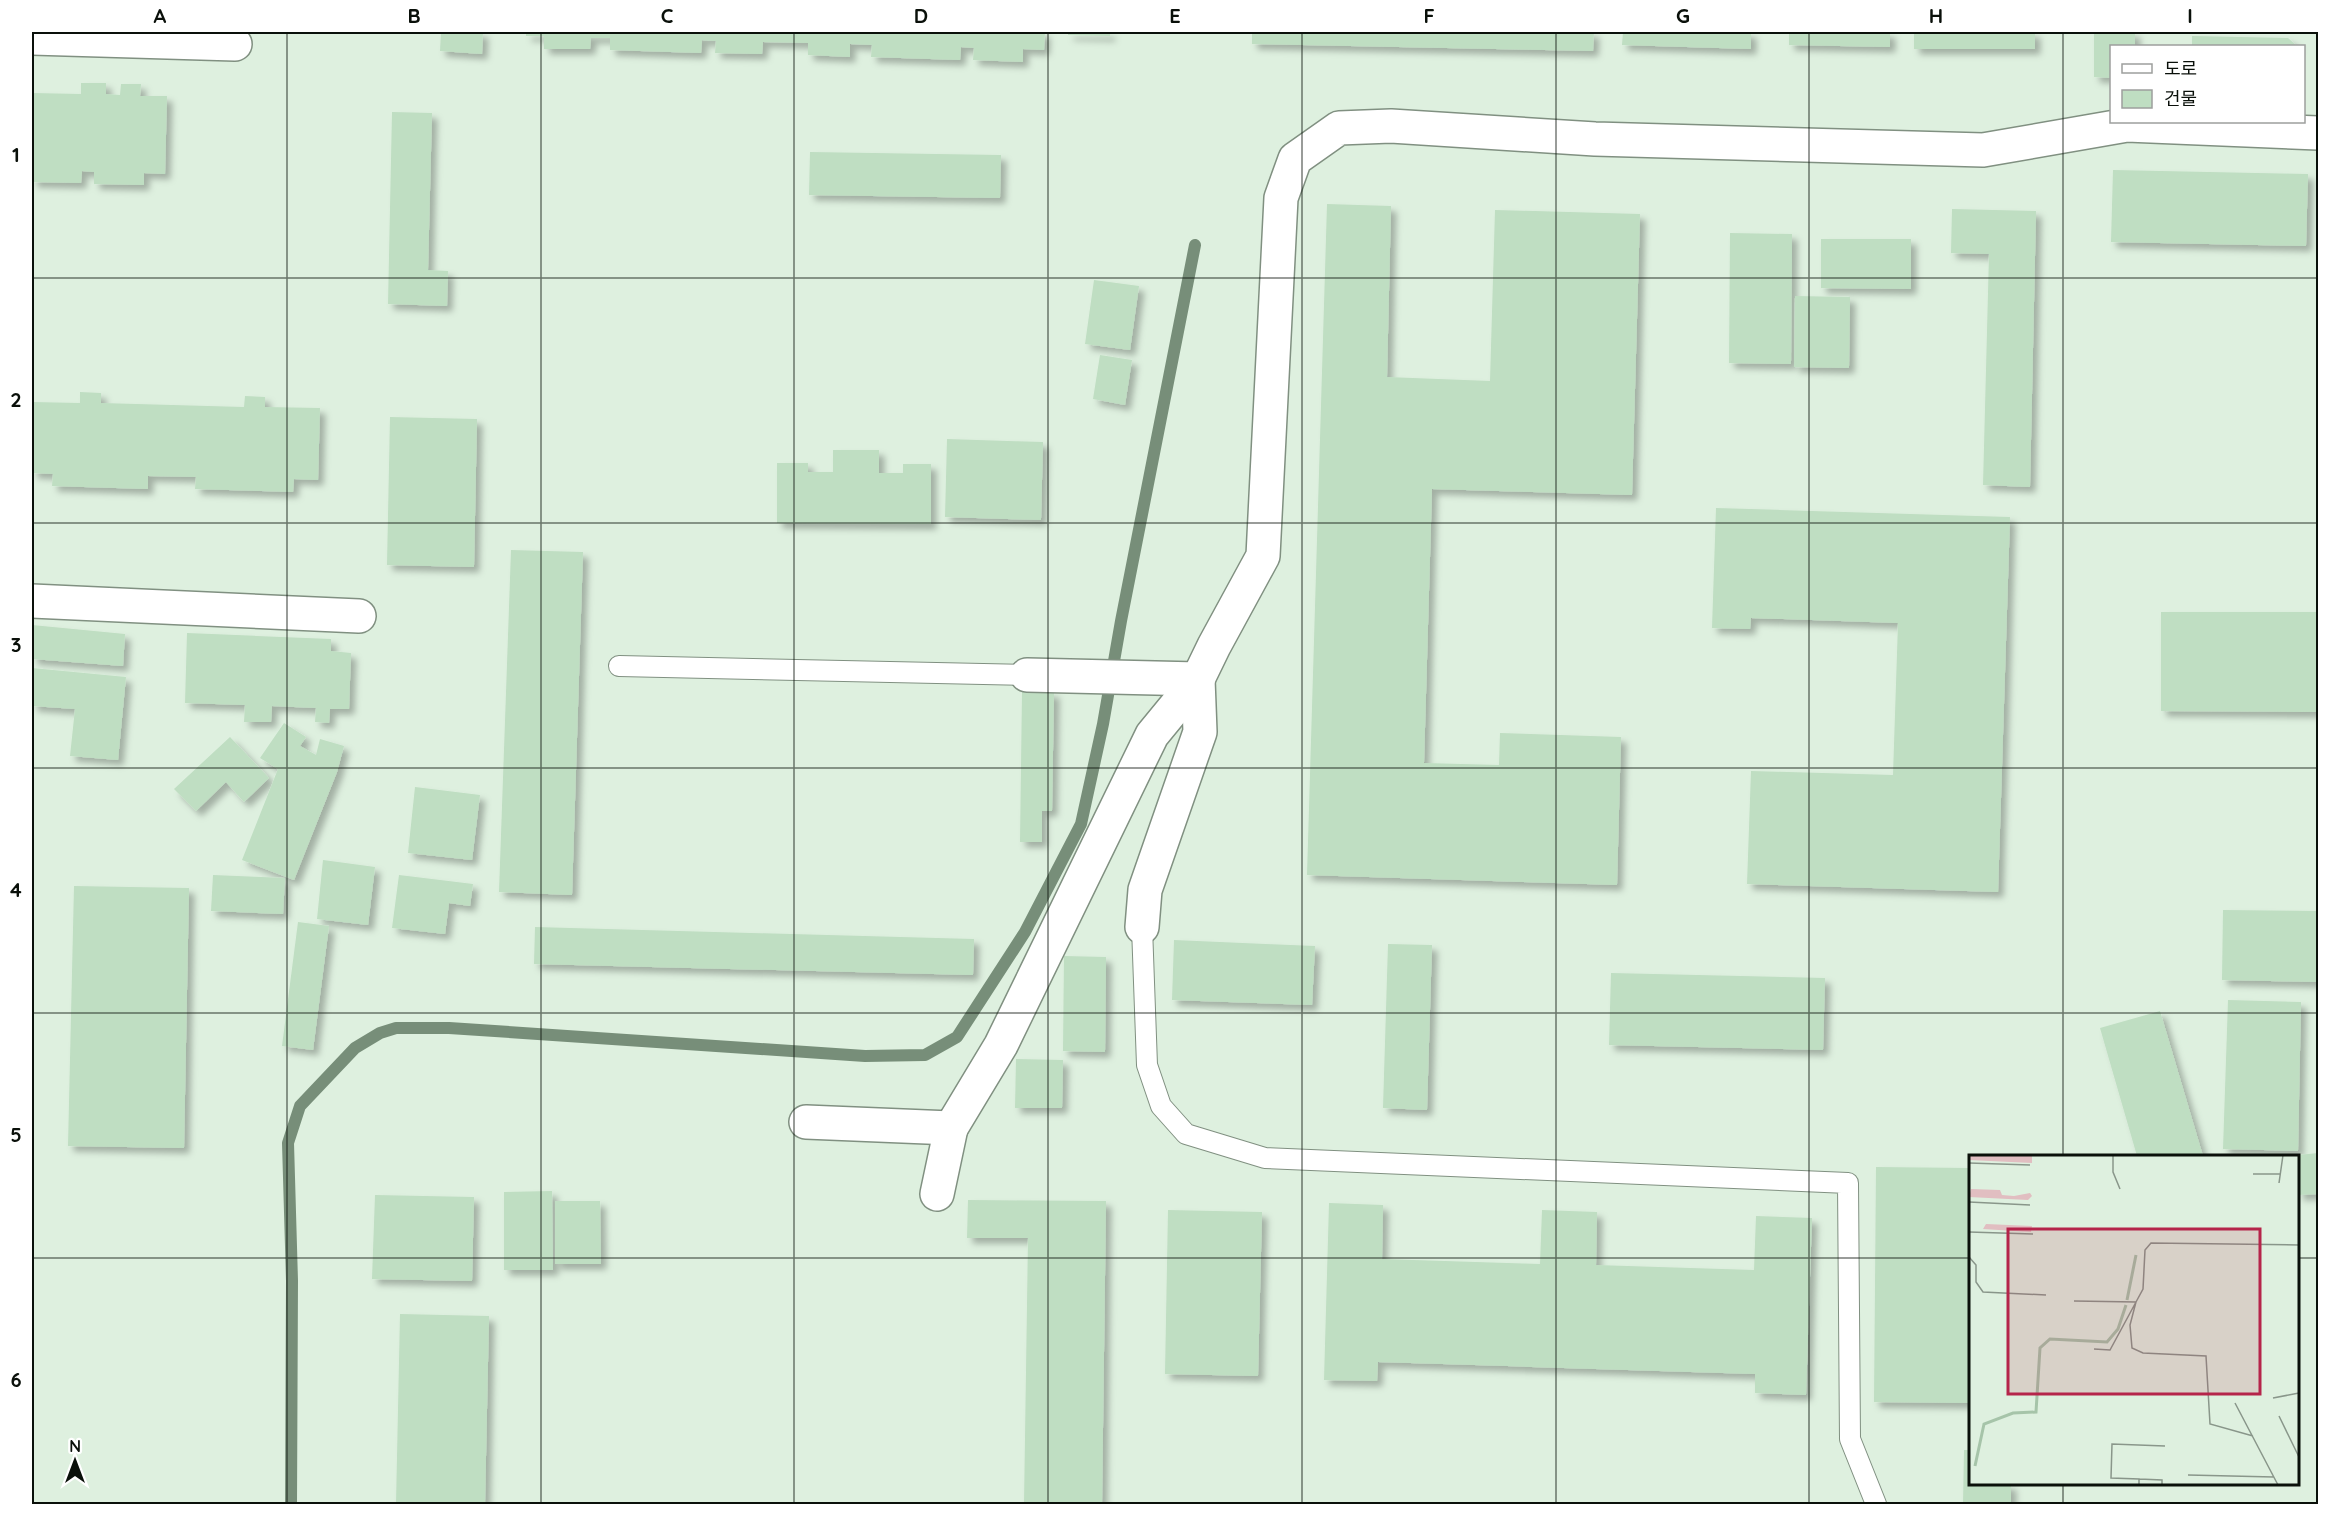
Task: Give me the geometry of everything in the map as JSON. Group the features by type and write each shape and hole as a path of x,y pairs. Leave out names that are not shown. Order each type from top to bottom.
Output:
{"street":[{"path":"32,38 235,44"},
{"path":"937,1194 951,1128 1001,1045 1152,735 1198,679 1263,556 1281,198 1295,159 1339,128 1391,126 1594,139 1983,150 2127,125 2319,133"},
{"path":"32,601 358,616"},
{"path":"1028,675 1198,679"},
{"path":"1142,927 1145,890 1200,732 1198,679"},
{"path":"806,1122 951,1128"}],"lane":[{"path":"619,666 1028,675"},
{"path":"1142,927 1147,1065 1161,1106 1186,1134 1265,1158 1848,1183 1850,1439 1876,1504"}],"building":[{"path":"441,32 483,32 482,54 440,51"},
{"path":"526,32 1045,32 1044,50 1023,49 1023,62 973,60 974,48 961,47 960,60 871,57 872,45 850,44 850,57 808,55 808,43 763,42 762,54 715,53 716,41 702,40 701,53 610,50 610,38 591,38 590,49 544,49 544,36 526,36"},
{"path":"1068,32 1110,32 1110,36 1068,35"},
{"path":"1252,32 1594,32 1593,51 1252,44"},
{"path":"1623,32 1751,32 1751,49 1622,45"},
{"path":"1789,32 1890,32 1890,47 1789,45"},
{"path":"1914,32 2035,32 2035,49 1914,49"},
{"path":"2094,32 2135,32 2135,45 2110,45 2110,78 2094,77"},
{"path":"2192,36 2288,38 2296,45 2192,45"},
{"path":"81,83 106,83 106,94 120,95 121,84 141,84 140,96 167,96 165,174 144,173 144,185 94,184 94,172 82,171 81,183 32,182 32,93 81,94"},
{"path":"392,112 432,113 428,270 448,271 447,306 388,304"},
{"path":"810,152 1001,155 1000,198 809,195"},
{"path":"2113,170 2308,174 2306,246 2111,242"},
{"path":"1327,204 1391,206 1387,377 1490,381 1495,210 1640,214 1632,495 1432,489 1424,763 1499,765 1500,733 1621,737 1617,885 1307,875"},
{"path":"1952,209 2036,211 2030,487 1983,485 1989,254 1951,253"},
{"path":"1730,233 1792,234 1791,364 1729,363"},
{"path":"1821,239 1911,239 1911,289 1821,288"},
{"path":"1094,280 1139,286 1130,350 1085,344"},
{"path":"1795,296 1850,297 1849,368 1794,367"},
{"path":"1100,355 1132,360 1125,405 1093,399"},
{"path":"80,392 101,393 101,403 244,407 245,396 265,397 265,407 320,408 318,480 294,479 293,492 195,489 196,477 148,476 148,489 52,486 53,474 32,473 32,402 80,403"},
{"path":"390,417 477,419 474,567 387,565"},
{"path":"947,439 1043,442 1041,520 945,517"},
{"path":"833,450 879,450 879,473 903,473 903,464 931,464 931,524 777,523 777,463 808,463 808,472 833,472"},
{"path":"1716,508 2010,517 1998,892 1747,884 1751,771 1893,775 1898,623 1751,618 1750,629 1712,628"},
{"path":"511,550 583,552 572,895 499,892"},
{"path":"2161,612 2318,612 2318,712 2161,711"},
{"path":"32,625 125,634 123,666 32,659"},
{"path":"187,633 331,639 331,651 351,653 349,709 330,709 329,723 315,722 316,708 272,706 271,722 244,722 245,705 185,703"},
{"path":"32,668 126,677 118,760 70,756 75,709 32,706"},
{"path":"1022,692 1054,692 1052,811 1042,811 1042,842 1020,842"},
{"path":"284,723 306,737 300,746 316,755 320,739 344,746 337,772 294,880 242,860 278,769 260,758"},
{"path":"230,737 269,778 244,802 226,782 196,811 174,789"},
{"path":"415,787 480,795 472,860 408,853"},
{"path":"323,860 375,867 368,925 317,919"},
{"path":"213,875 285,878 283,914 211,911"},
{"path":"399,875 473,884 470,906 449,903 445,934 392,928"},
{"path":"74,886 189,888 184,1148 68,1146"},
{"path":"2223,910 2318,911 2318,982 2222,980"},
{"path":"298,922 329,926 313,1050 282,1046"},
{"path":"535,927 974,939 973,975 534,964"},
{"path":"1174,940 1315,946 1312,1005 1172,1000"},
{"path":"1388,944 1432,945 1427,1110 1383,1108"},
{"path":"1064,956 1106,957 1105,1052 1063,1051"},
{"path":"1611,973 1825,978 1823,1050 1609,1045"},
{"path":"2228,1000 2301,1002 2298,1151 2223,1149"},
{"path":"2160,1011 2203,1155 2137,1155 2100,1028"},
{"path":"1016,1059 1063,1060 1062,1108 1015,1108"},
{"path":"2318,1153 2318,1194 2299,1195 2298,1155"},
{"path":"1876,1167 1969,1168 1969,1403 1874,1402"},
{"path":"552,1191 553,1270 504,1270 504,1192"},
{"path":"375,1195 474,1197 472,1281 372,1279"},
{"path":"968,1200 1106,1201 1102,1504 1024,1504 1028,1238 967,1238"},
{"path":"555,1201 600,1201 601,1264 555,1264"},
{"path":"1329,1203 1383,1205 1382,1259 1540,1264 1542,1210 1597,1212 1596,1265 1754,1270 1756,1216 1812,1218 1806,1395 1755,1393 1755,1374 1378,1362 1377,1381 1324,1380"},
{"path":"1168,1210 1262,1212 1258,1376 1165,1374"},
{"path":"400,1314 489,1316 485,1504 396,1504"},
{"path":"1964,1450 1969,1450 1969,1485 2011,1485 2011,1504 1963,1504"}],"waterway":[{"path":"291,1504 292,1281 288,1143 300,1106 355,1048 380,1033 396,1028 449,1028 865,1056 925,1055 957,1037 1025,932 1081,824 1103,724 1195,245"}]}
